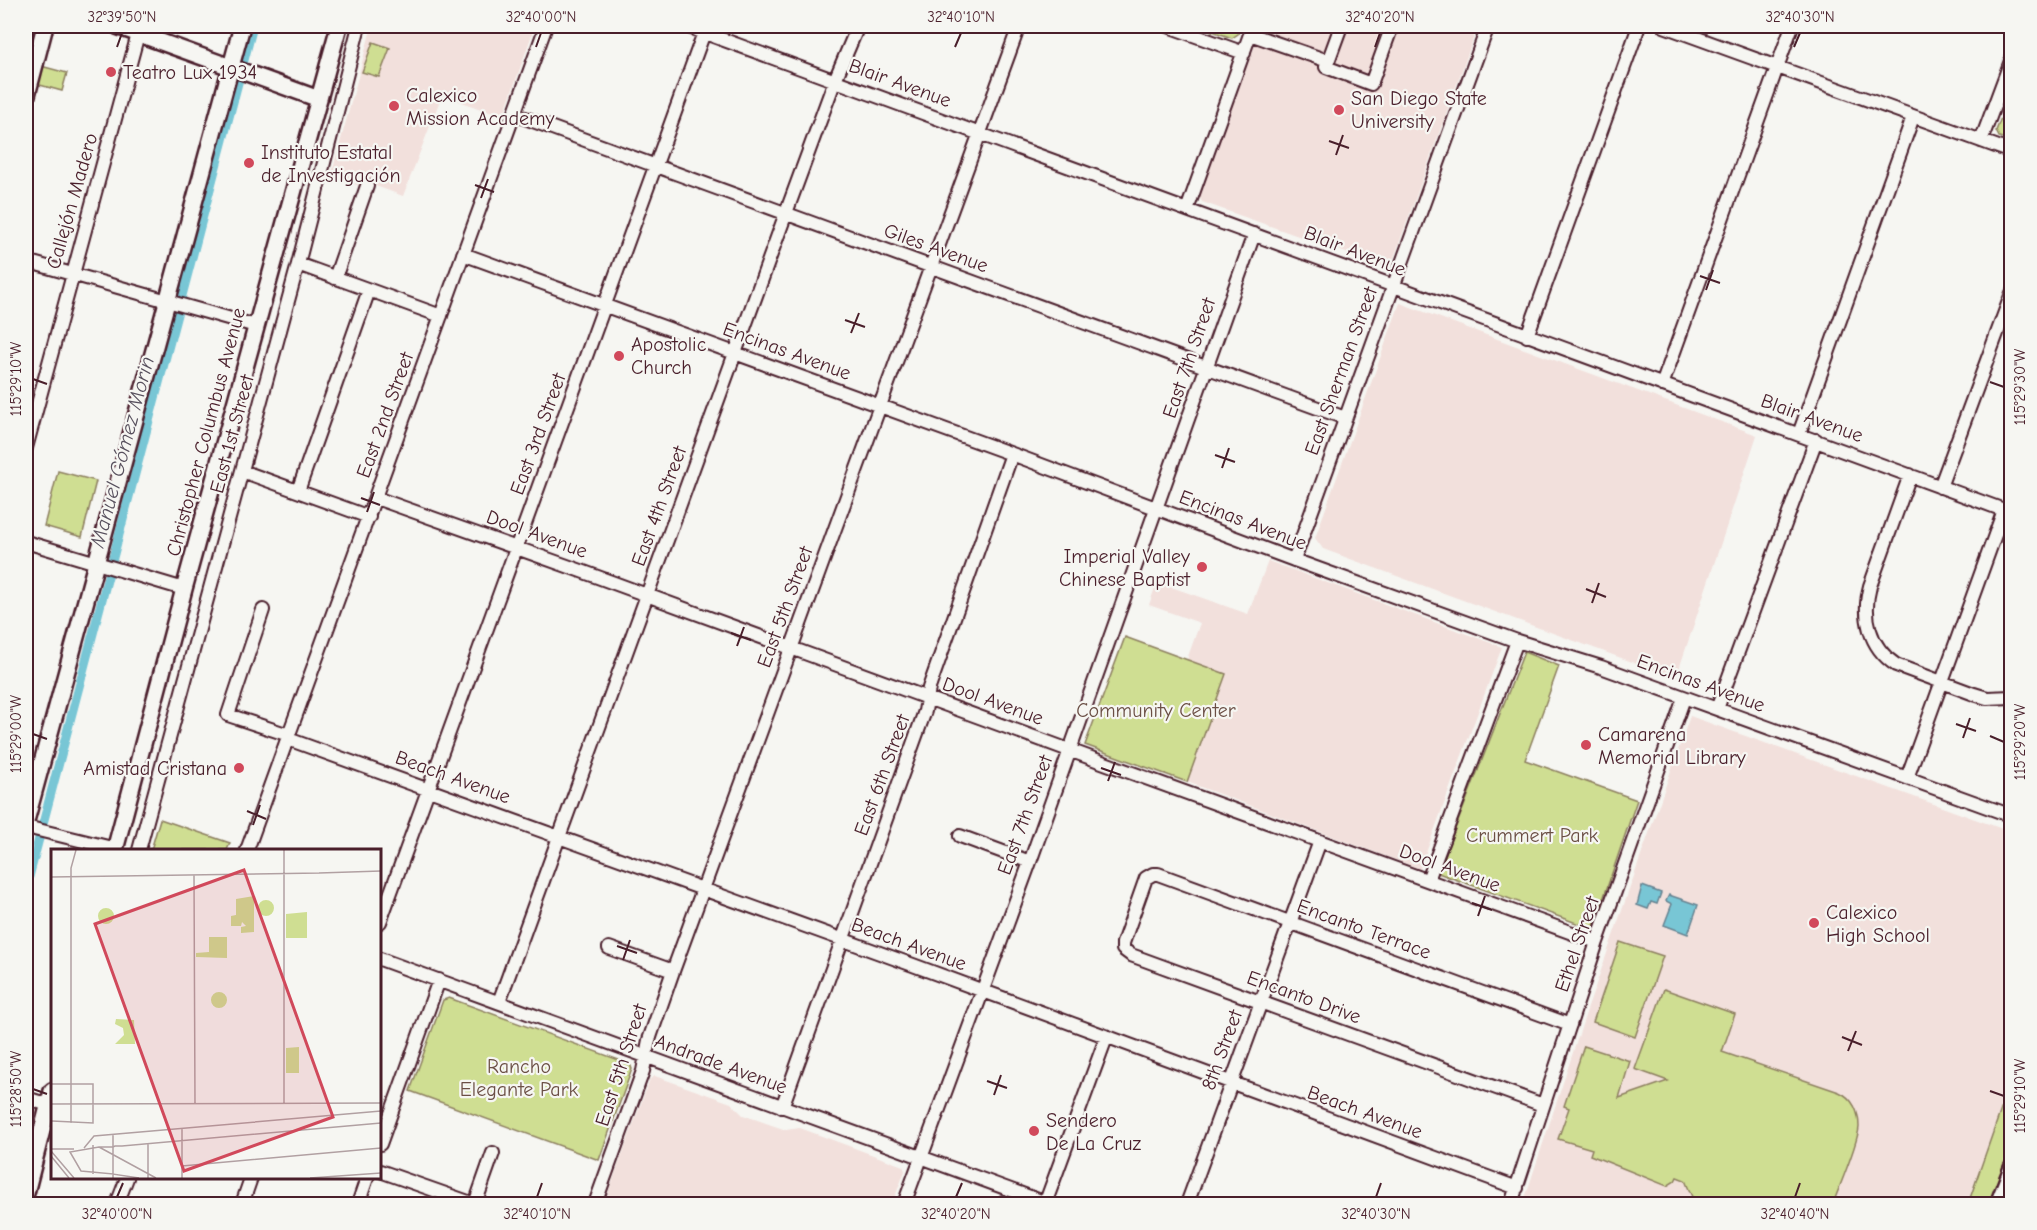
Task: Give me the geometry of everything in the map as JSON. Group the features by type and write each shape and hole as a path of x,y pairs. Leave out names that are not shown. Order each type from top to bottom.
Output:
{"main road":[{"path":"26,64 35,26"},
{"path":"26,99 45,26"},
{"path":"117,26 319,99"},
{"path":"26,821 242,26"},
{"path":"334,26 334,43"},
{"name":"Christopher Columbus Avenue","path":"116,849 184,589 339,26"},
{"path":"26,1193 51,1098"},
{"path":"1998,1204 2012,1168"}],"street":[{"name":"East 1st Street","path":"138,849 242,471 359,26"},
{"name":"East 2nd Street","path":"247,849 546,26"},
{"name":"Blair Avenue","path":"686,26 705,29 836,80 1393,284 1404,291 2008,511"},
{"name":"East 4th Street","path":"499,1002 786,213 858,26"},
{"name":"East 5th Street","path":"595,1204 643,1071 649,1040 702,889 931,267 978,132 1019,26"},
{"path":"1168,26 1244,52"},
{"path":"1341,26 1326,67 1371,84 1392,26"},
{"name":"East Sherman Street","path":"1294,560 1488,26"},
{"path":"1527,336 1639,26"},
{"path":"1664,26 2012,152"},
{"path":"1662,384 1792,26"},
{"name":"East 3rd Street","path":"381,919 705,29"},
{"path":"1187,210 1252,30 1328,61"},
{"name":"Callejón Madero","path":"26,448 71,273 138,34"},
{"path":"1982,141 2012,58"},
{"name":"Giles Avenue","path":"514,114 1345,418"},
{"path":"1799,434 1913,117"},
{"path":"335,278 367,186"},
{"name":"East 7th Street","path":"904,1204 1030,862 1254,234"},
{"name":"Encinas Avenue","path":"463,254 1517,641 1601,667 2012,816"},
{"path":"26,261 256,326"},
{"path":"297,264 441,316"},
{"path":"298,490 369,290"},
{"path":"1940,487 2012,293"},
{"path":"1717,709 1816,440"},
{"name":"East 6th Street","path":"782,1107 925,711 929,688 1012,454"},
{"path":"242,471 369,517"},
{"path":"1910,475 1870,586 1866,603 1871,635 1888,660 1896,665 1987,698 2012,697"},
{"name":"Dool Avenue","path":"376,498 517,547 1598,942"},
{"path":"1907,778 1941,683 2008,511"},
{"path":"26,542 184,589"},
{"name":"Beach Avenue","path":"263,610 228,715 1517,1188"},
{"path":"1428,880 1517,641"},
{"name":"Ethel Street","path":"1511,1204 1598,942 1684,698"},
{"path":"26,826 112,849"},
{"path":"960,836 1030,862"},
{"name":"8th Street","path":"1186,1204 1320,841"},
{"name":"Encanto Terrace","path":"1146,878 1153,873 1158,874 1570,1025"},
{"name":"Encanto Drive","path":"1146,878 1123,943 1123,949 1131,956 1544,1105"},
{"path":"609,948 673,971"},
{"name":"Andrade Avenue","path":"381,959 1047,1204"},
{"path":"381,1141 439,980"},
{"path":"1047,1204 1106,1038"},
{"path":"26,1098 51,1098"},
{"path":"381,1171 474,1204 493,1153"},
{"path":"117,1204 127,1179"},
{"path":"242,1204 251,1179"},
{"path":"358,1204 368,1179"}],"shaded area":[{"name":"Calexico Mission Academy","path":"372,26 535,26 503,117 442,95 403,196 362,181 360,186 331,176"},
{"name":"San Diego State University","path":"1262,26 1478,26 1392,263 1388,266 1202,202 1199,195"},
{"path":"1400,303 1757,435 1676,678 1323,549 1315,538"},
{"path":"1268,561 1502,647 1420,869 1187,782 1225,676 1186,662 1200,623 1149,605 1157,582 1248,614"},
{"name":"Calexico High School","path":"1690,716 2011,832 2011,1081 1967,1204 1523,1204 1586,1013"},
{"path":"655,1076 731,1103 743,1115 786,1130 800,1128 903,1166 905,1171 892,1204 604,1204 650,1079"}],"green space":[{"path":"1198,26 1241,26 1238,34 1232,38"},
{"path":"373,42 390,48 379,77 362,72"},
{"path":"41,66 67,73 62,91 36,84"},
{"path":"2011,91 2011,141 1999,137 1996,131"},
{"path":"58,471 96,481 82,537 44,526"},
{"name":"Community Center","path":"1125,637 1226,674 1187,782 1085,745"},
{"name":"Crummert Park","path":"1524,652 1559,666 1525,760 1637,800 1593,929 1438,873"},
{"path":"160,819 230,843 227,849 151,849"},
{"path":"1620,942 1663,956 1635,1037 1593,1022"},
{"path":"1664,989 1735,1014 1722,1052 1839,1092 1848,1098 1858,1116 1859,1127 1852,1154 1833,1204 1714,1204 1692,1197 1685,1180 1677,1177 1667,1186 1590,1155 1592,1149 1558,1139 1569,1108 1564,1106 1584,1046 1630,1061 1619,1098 1668,1081 1635,1069"},
{"name":"Rancho Elegante Park","path":"449,998 630,1064 632,1069 599,1160 410,1091 443,1000"},
{"path":"2011,1081 2011,1152 1992,1204 1968,1204"}],"water":[{"path":"1642,886 1661,893 1657,904 1651,902 1648,909 1637,905"},
{"path":"1669,895 1698,905 1688,934 1664,925 1672,904 1666,901"}],"waterway":[{"name":"Manuel Gómez Morin","path":"26,888 253,26"}],"place":[{"name":"Teatro Lux 1934","path":"111,72"},
{"name":"Calexico Mission Academy","path":"394,106"},
{"name":"San Diego State University","path":"1339,110"},
{"name":"Instituto Estatal de Investigación","path":"249,163"},
{"name":"Apostolic Church","path":"619,356"},
{"name":"Imperial Valley Chinese Baptist","path":"1202,567"},
{"name":"Camarena Memorial Library","path":"1586,745"},
{"name":"Amistad Cristana","path":"239,768"},
{"name":"Calexico High School","path":"1814,923"},
{"name":"Sendero De La Cruz","path":"1034,1131"}]}
